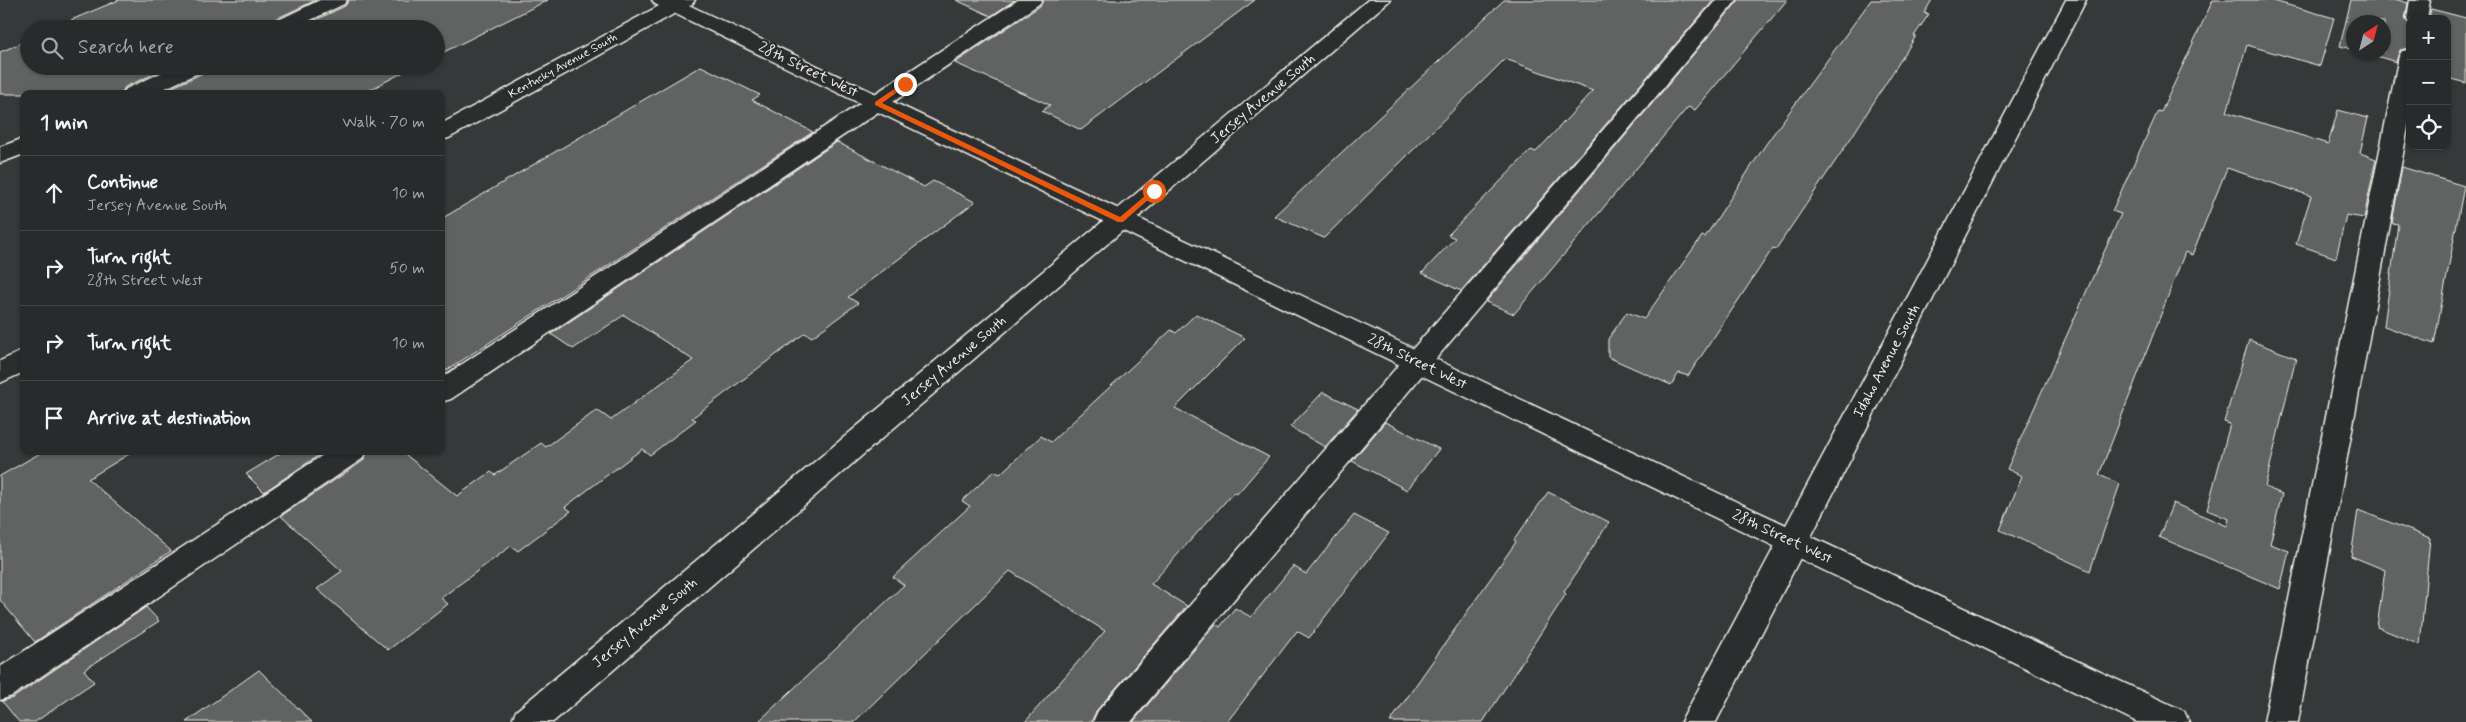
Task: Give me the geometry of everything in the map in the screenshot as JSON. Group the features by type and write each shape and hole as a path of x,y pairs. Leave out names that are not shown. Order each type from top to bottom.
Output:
{"street":[{"path":"294,20 337,0"},
{"path":"445,389 878,104 1032,0"},
{"name":"Jersey Avenue South","path":"528,722 1380,0"},
{"path":"1110,722 1727,0"},
{"name":"Idaho Avenue South","path":"1698,722 2076,0"},
{"path":"2418,15 2420,0"},
{"name":"28th Street West","path":"674,2 878,104 1791,542 2172,722"},
{"name":"Kentucky Avenue South","path":"445,131 674,2"},
{"path":"2281,722 2409,60"},
{"path":"143,90 175,75"},
{"path":"0,156 20,147"},
{"path":"0,373 20,362"},
{"path":"0,685 346,455"}],"building":[{"path":"119,0 316,0 273,20 71,20"},
{"path":"349,0 548,0 445,52 445,20 316,20 345,6"},
{"path":"956,0 1015,0 991,16"},
{"path":"1044,0 1255,0 1081,130 1042,111 1050,105 955,63 1040,6"},
{"path":"1504,0 1714,0 1461,291 1422,273 1455,238 1448,235 1531,150 1536,152 1593,91 1505,59 1324,238 1274,216"},
{"path":"1739,0 1787,0 1695,110 1688,107 1514,314 1486,302"},
{"path":"1871,0 1932,0 1924,13 1929,14 1851,138 1776,249 1773,248 1688,376 1679,373 1671,385 1608,357 1608,339 1627,312 1644,319 1702,236 1705,237 1766,144"},
{"path":"2213,0 2270,0 2334,18 2320,66 2247,45 2227,112 2328,144 2338,110 2368,118 2360,153 2376,159 2364,218 2346,215 2336,258 2296,244 2311,196 2227,168 2192,255 2185,252 2099,475 2120,484 2090,571 2000,530 2022,476 2007,469 2121,214 2112,211 2158,111 2161,112"},
{"path":"2351,0 2398,0 2408,3 2405,19 2406,49 2400,50 2396,62 2389,60 2391,60 2391,15 2347,15"},
{"path":"2431,9 2466,18 2466,83 2451,79 2451,15 2430,15"},
{"path":"2346,21 2346,48 2340,46"},
{"path":"20,44 20,75 151,75 125,87 123,90 20,90 20,94 0,94 0,52"},
{"path":"701,66 760,95 752,100 813,132 445,371 445,217"},
{"path":"199,75 398,75 370,90 167,90"},
{"path":"837,142 924,187 933,181 975,202 848,297 858,303 812,337 805,333 692,418 696,420 650,455 642,449 565,507 571,511 518,551 511,546 441,598 448,604 388,650 317,589 342,571 281,516 363,461 366,455 406,455 457,496 491,472 495,475 541,443 546,447 597,410 611,420 693,360 624,315 573,349 551,334"},
{"path":"2402,167 2464,186 2434,344 2384,326 2398,224 2392,223"},
{"path":"1196,314 1245,338 1175,408 1269,457 1237,494 1234,492 1151,584 1187,606 1097,710 1091,722 1025,722 1105,631 1010,571 854,722 758,722 904,585 893,577 970,506 962,501 994,471 1000,474 1041,436 1051,442 1171,330 1176,333"},
{"path":"2249,340 2296,358 2265,487 2282,494 2270,544 2289,551 2280,589 2159,537 2173,503 2227,526 2229,519 2207,510 2230,424 2224,422"},
{"path":"1323,392 1358,409 1325,447 1290,427"},
{"path":"1385,422 1439,449 1407,490 1352,461"},
{"path":"37,455 127,455 88,479 171,551 35,642 0,600 0,476"},
{"path":"277,455 319,455 264,492 246,474"},
{"path":"1548,492 1609,522 1564,592 1566,594 1483,722 1390,722 1516,542 1514,540"},
{"path":"2358,510 2430,538 2420,645 2377,627 2385,570 2351,556"},
{"path":"1354,515 1389,533 1309,638 1297,631 1227,722 1133,722 1216,624 1220,627 1235,608 1251,617 1293,566 1306,574"},
{"path":"146,607 159,621 84,670 94,682 35,722 19,722 2,701 13,698"},
{"path":"259,670 312,722 186,722"}],"route":[{"path":"905,84 878,104 1120,220 1154,191"}]}
